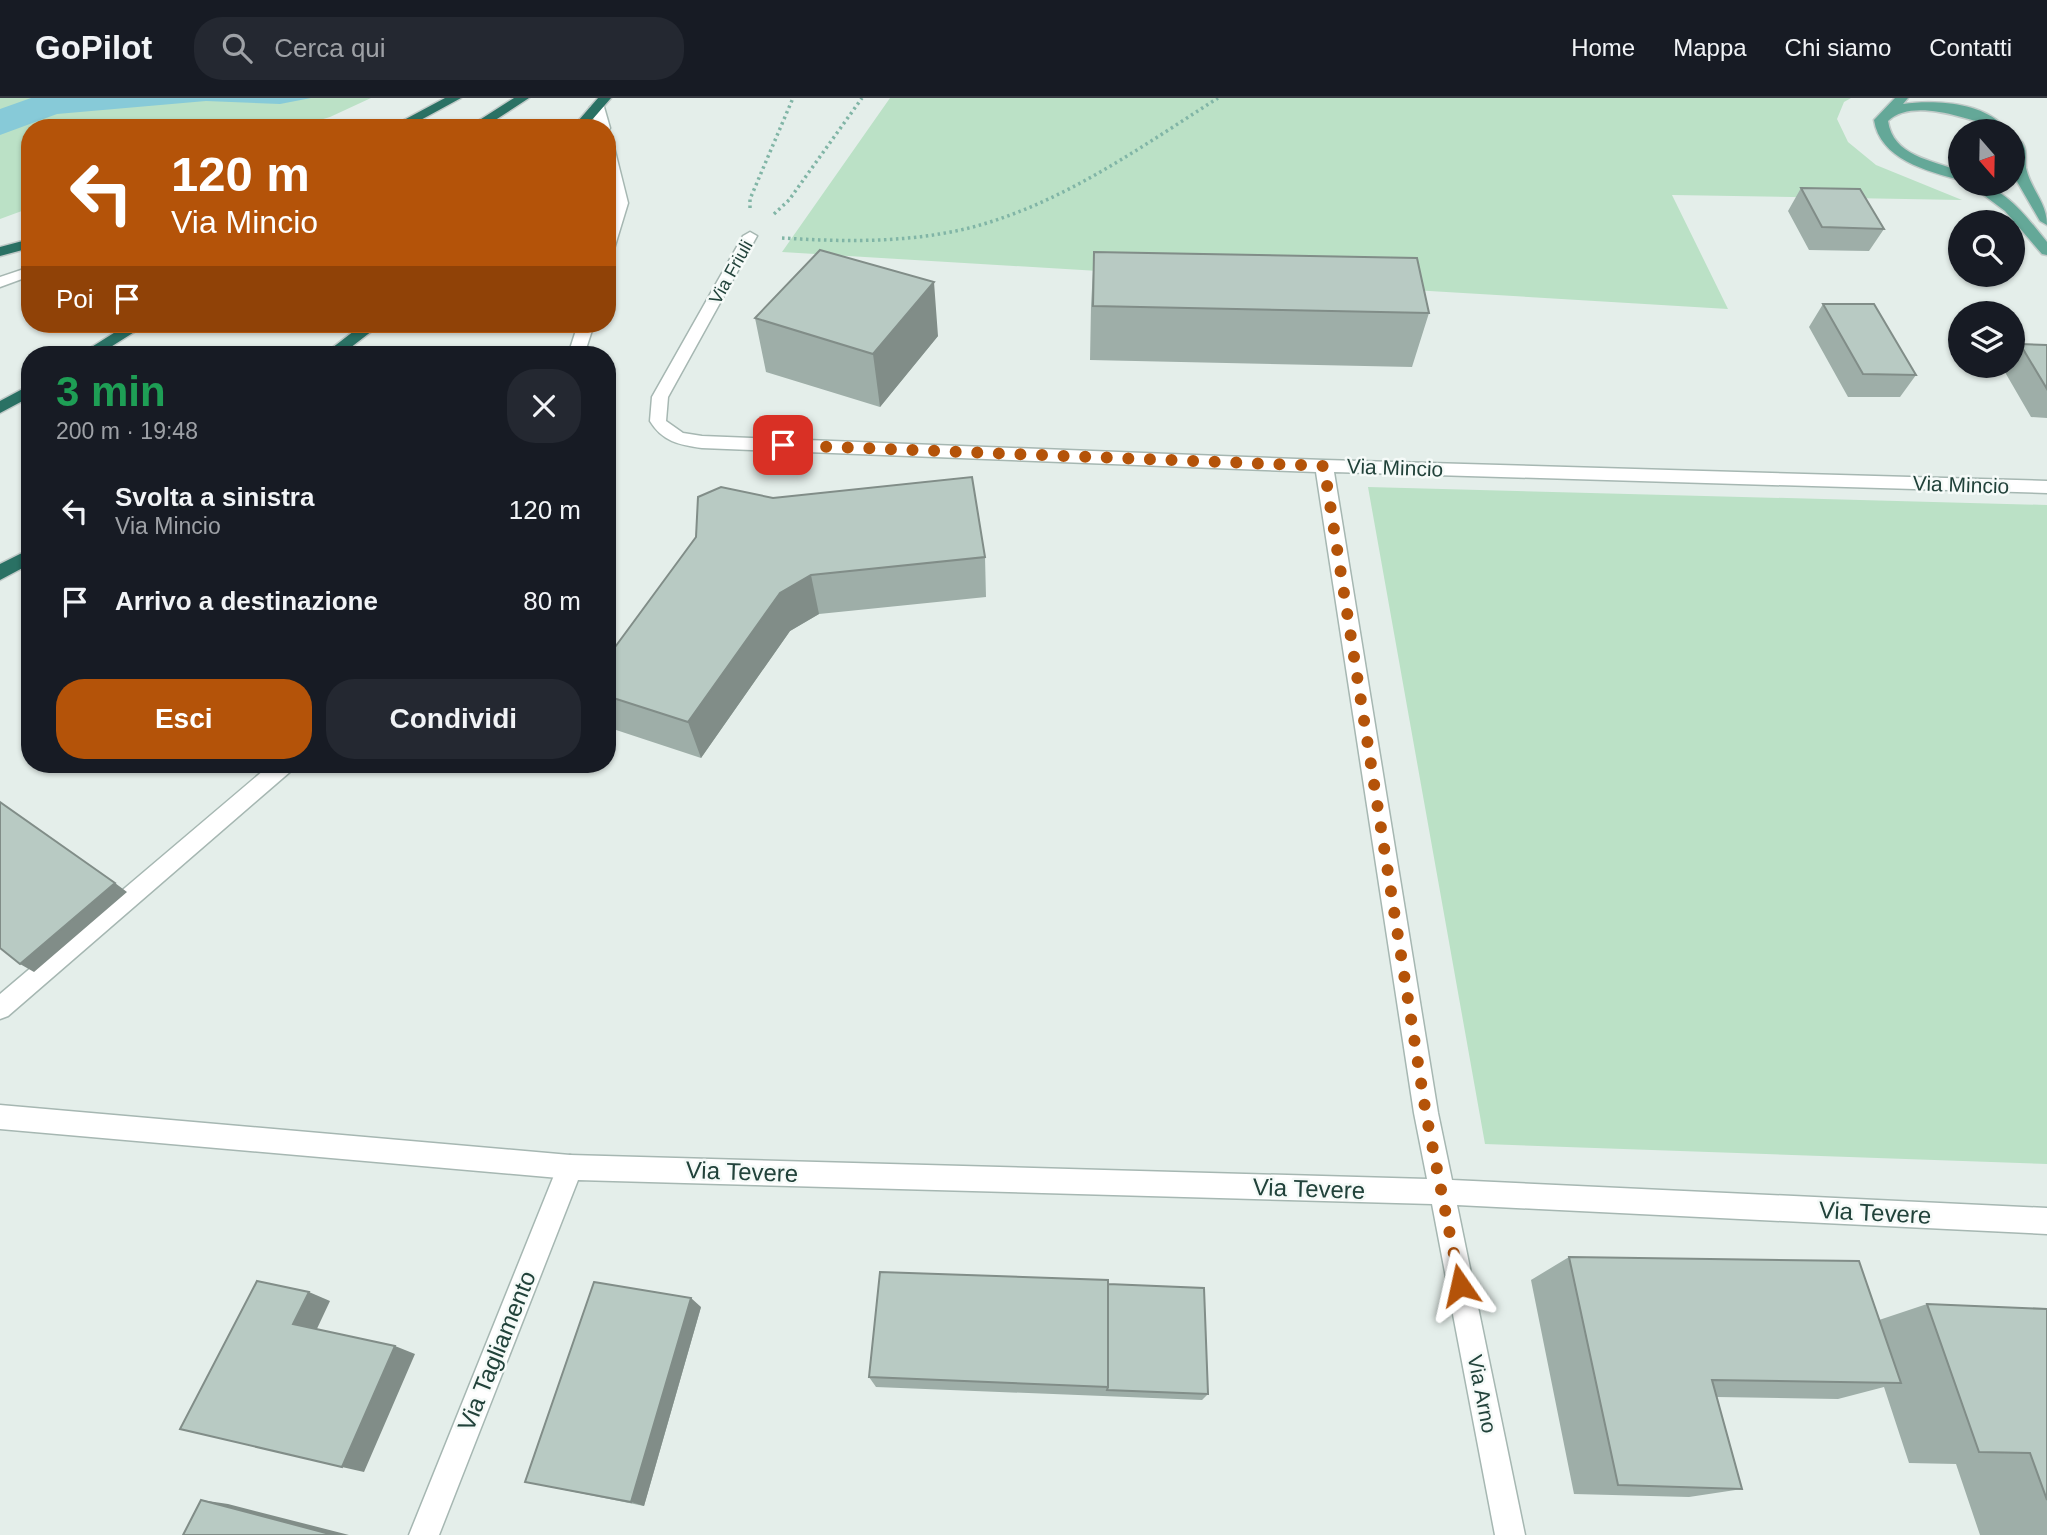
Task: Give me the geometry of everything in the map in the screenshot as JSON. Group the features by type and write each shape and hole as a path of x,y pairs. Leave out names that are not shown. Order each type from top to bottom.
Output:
{"highway":[{"path":"413,119 455,98"},
{"path":"486,119 523,98"},
{"path":"586,119 601,102"},
{"path":"0,252 21,246"},
{"path":"102,346 124,333"},
{"path":"343,346 361,333"},
{"path":"0,408 21,395"},
{"path":"0,573 21,560"}],"main road":[{"path":"1902,98 1881,120 1881,131 1888,142 1923,163 1948,171"},
{"path":"1969,98 1989,119"},
{"path":"1889,112 1915,106 1948,107 1983,119"},
{"path":"2025,187 2047,221"},
{"path":"1993,196 2010,208 2047,251"}],"street":[{"path":"616,183 621,203 616,219"},
{"name":"Via Friuli","path":"662,428 657,412 660,397 750,236"},
{"path":"0,282 21,274"},
{"name":"Via Mincio","path":"662,428 677,438 702,442 1324,466 2047,487"},
{"name":"Via Arno","path":"1324,466 1424,1100 1510,1535"},
{"path":"0,1008 275,773"},
{"name":"Via Tevere","path":"0,1117 570,1167 1441,1192 2047,1222"},
{"name":"Via Tagliamento","path":"424,1535 570,1167"}],"path":[{"path":"750,199 793,98"},
{"name":"Via Friuli","path":"750,236 789,200 862,98"},
{"path":"750,236 895,239 960,229 997,219 1092,177 1218,98"}],"green space":[{"path":"0,98 371,98 323,119 21,119 21,211 0,219"},
{"path":"890,98 1851,98 1844,102 1837,119 1848,142 1876,165 1962,200 1672,195 1728,309 782,252"},
{"path":"1368,487 2047,505 2047,1164 1485,1144"}],"water":[{"path":"31,98 311,98 280,104 206,101 57,114 43,119 21,119 21,127 0,135 0,109"}],"building":[{"path":"1801,188 1860,189 1884,229 1822,227"},
{"path":"820,250 934,282 873,354 755,318"},
{"path":"1094,252 1417,258 1429,313 1093,306"},
{"path":"1823,304 1874,304 1916,375 1863,374"},
{"path":"2025,344 2047,345 2047,389 2025,352"},
{"path":"972,477 985,557 811,575 780,593 688,722 616,699 616,646 696,537 698,497 721,487 773,498"},
{"path":"0,802 115,883 20,964 0,948"},
{"path":"1569,1257 1859,1261 1901,1383 1712,1380 1742,1489 1618,1485"},
{"path":"880,1272 1108,1280 1108,1387 869,1377"},
{"path":"257,1281 309,1292 293,1324 395,1346 342,1467 180,1429"},
{"path":"594,1282 691,1298 631,1502 525,1482"},
{"path":"1108,1284 1204,1288 1208,1394 1107,1390"},
{"path":"1927,1304 2047,1309 2047,1500 2030,1453 1979,1452"},
{"path":"201,1500 326,1533 183,1535"}],"route":[{"path":"783,445 1324,466 1426,1114 1460,1285"}]}
